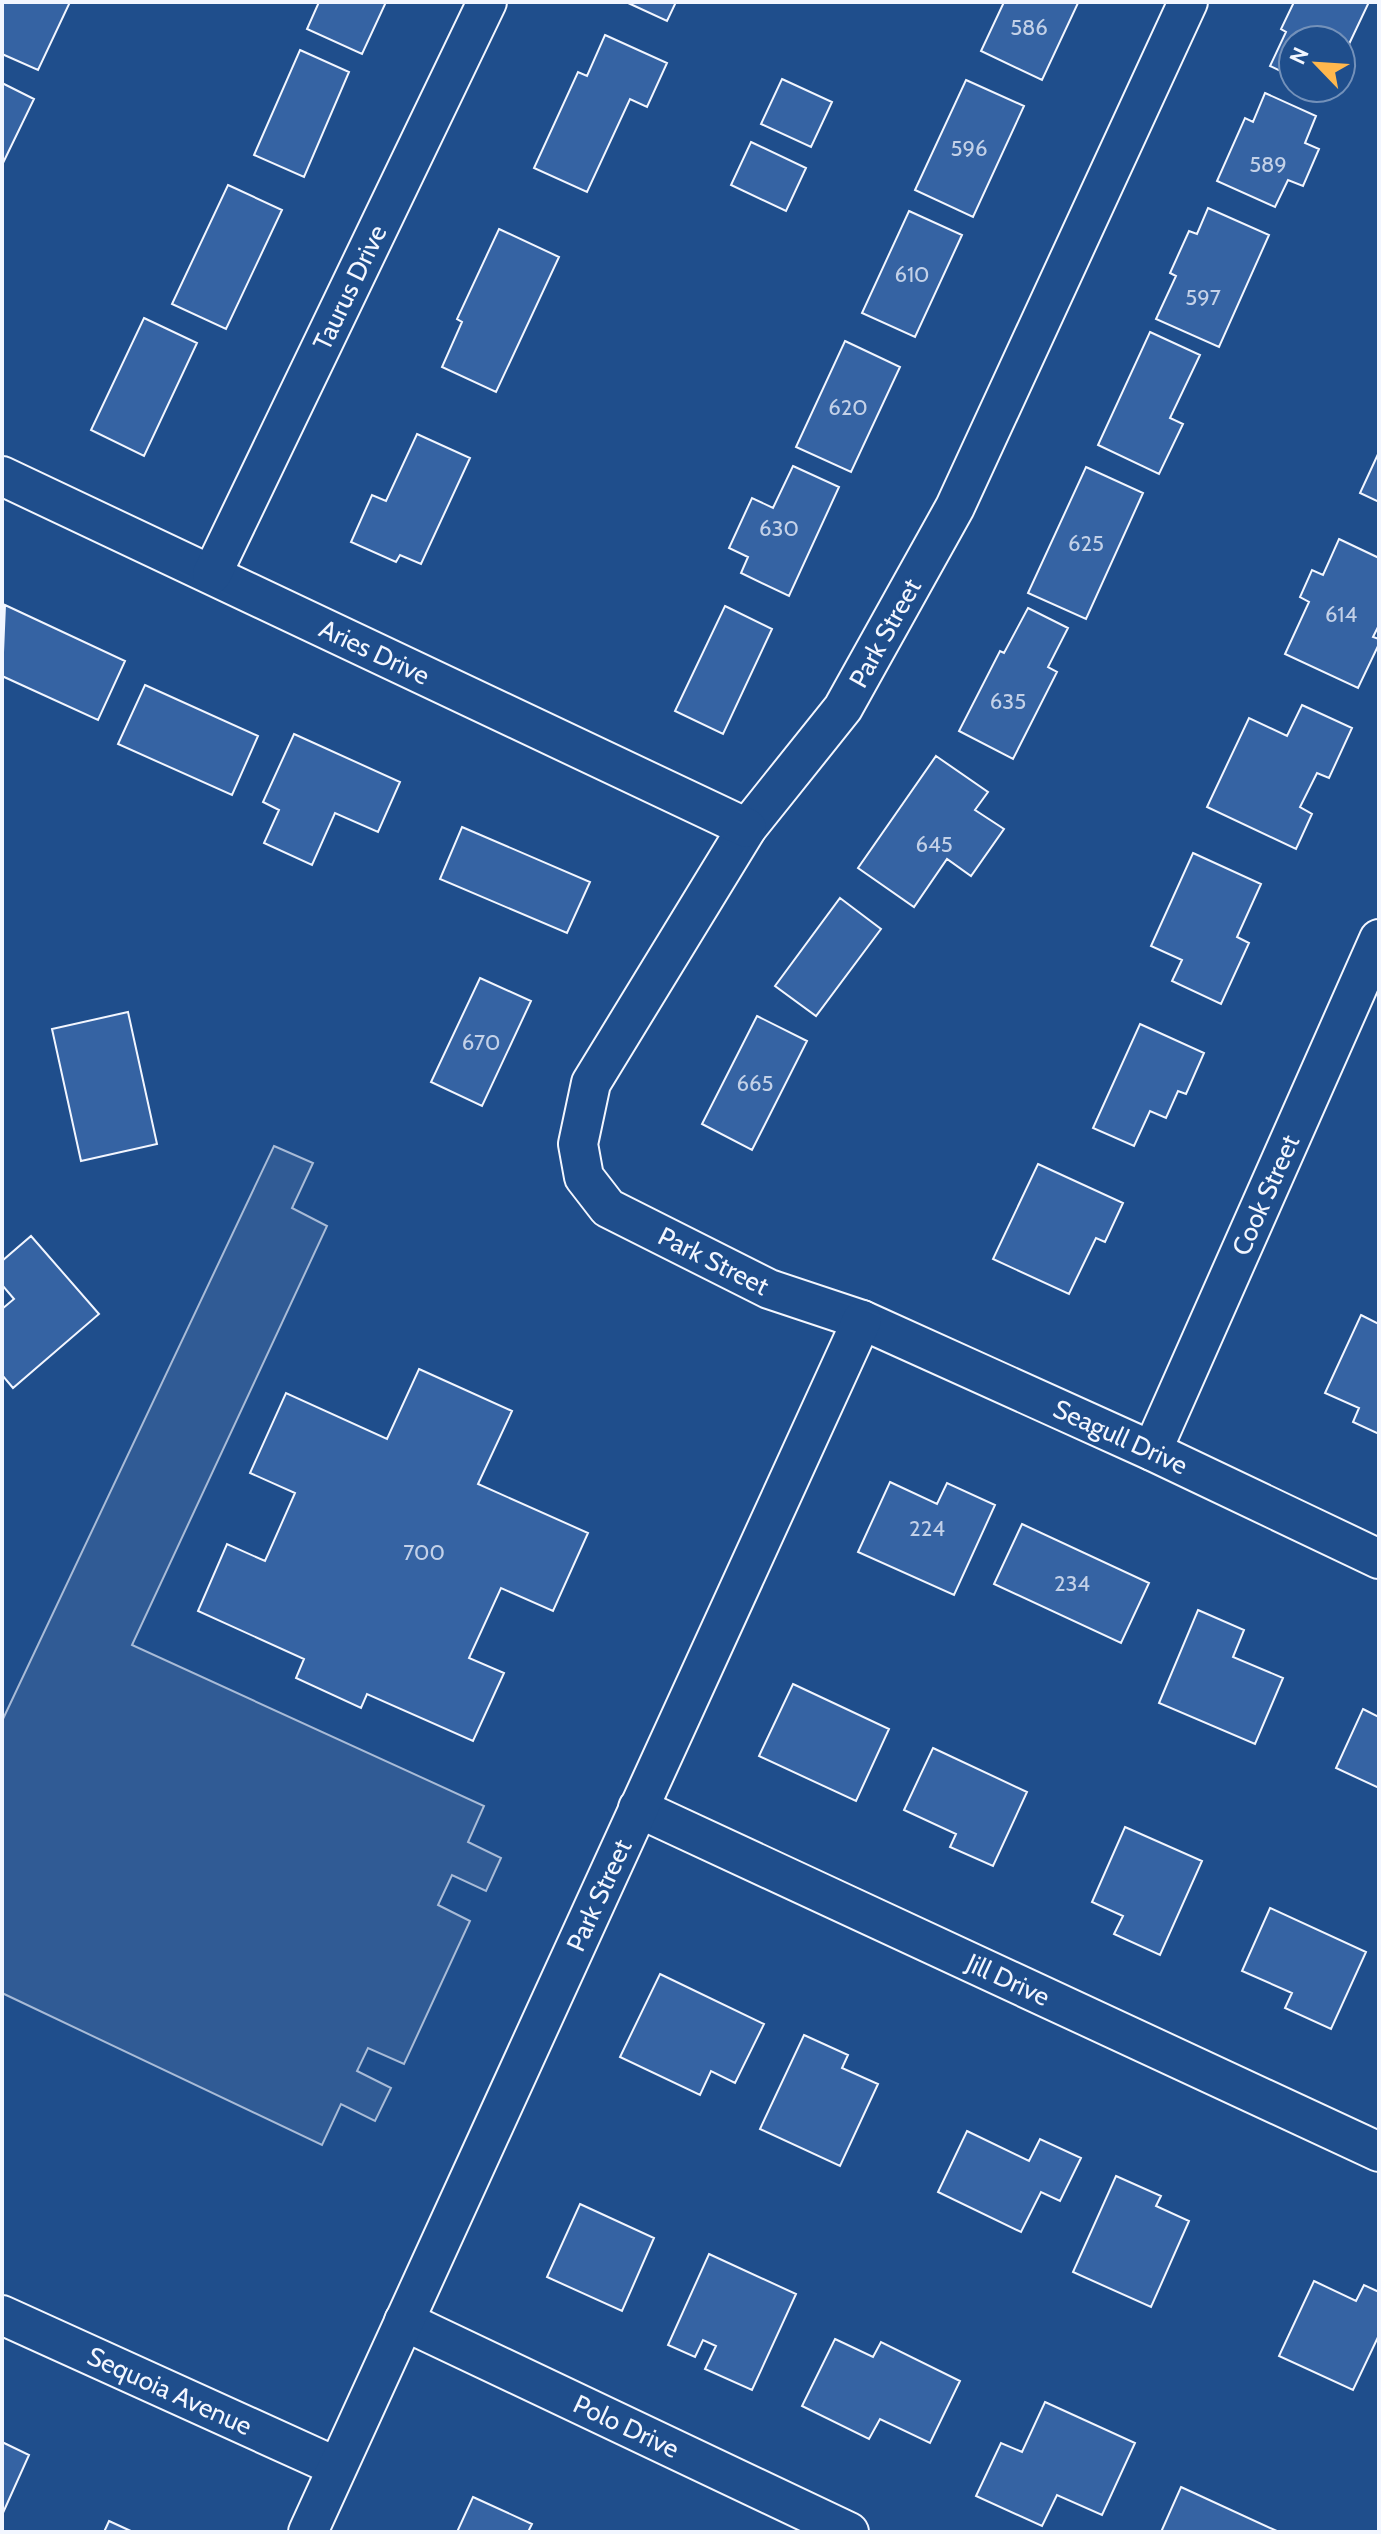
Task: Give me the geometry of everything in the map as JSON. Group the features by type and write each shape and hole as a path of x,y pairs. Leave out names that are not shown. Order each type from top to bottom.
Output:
{"street":[{"name":"Taurus Drive","path":"212,574 487,2"},
{"name":"Park Street","path":"308,2532 862,1320 769,1289 608,1208 584,1177 578,1144 591,1083 747,828 843,708 955,507 1188,2"},
{"name":"Aries Drive","path":"2,476 747,828"},
{"name":"Cook Street","path":"1152,1451 1379,940"},
{"name":"Seagull Drive","path":"862,1320 1152,1451 1379,1559"},
{"name":"Jill Drive","path":"638,1808 1379,2152"},
{"name":"Sequoia Avenue","path":"2,2315 337,2467"},
{"name":"Polo Drive","path":"404,2321 849,2532"}],"shaded area":[{"path":"274,1146 313,1163 292,1208 327,1226 132,1645 484,1806 468,1842 501,1858 486,1891 452,1875 438,1905 470,1921 404,2064 368,2048 357,2071 391,2088 375,2121 341,2104 322,2145 2,1993 2,1721"}],"building":[{"path":"2,2 70,2 38,70 2,54"},
{"path":"319,2 386,2 362,54 307,29"},
{"path":"626,2 676,2 667,21"},
{"path":"1004,2 1078,3 1042,80 981,51"},
{"path":"1294,2 1369,2 1357,27 1357,24 1283,24"},
{"path":"605,35 667,63 647,107 630,99 587,192 534,168 578,72 587,76"},
{"path":"300,50 349,72 304,177 254,155"},
{"path":"1277,51 1277,69 1270,66"},
{"path":"782,79 832,102 811,147 761,124"},
{"path":"966,80 1024,106 973,217 915,190"},
{"path":"2,83 34,99 2,165"},
{"path":"1265,93 1277,98 1277,104 1289,104 1316,116 1305,143 1319,149 1303,186 1288,180 1275,207 1217,181 1245,118 1253,122"},
{"path":"751,142 806,168 786,211 731,185"},
{"path":"228,185 282,210 226,329 172,304"},
{"path":"1208,208 1269,235 1219,347 1156,319 1176,276 1170,273 1189,231 1197,234"},
{"path":"909,211 962,235 915,337 862,313"},
{"path":"499,229 559,257 496,392 442,367 462,322 457,319"},
{"path":"144,318 197,343 144,456 91,430"},
{"path":"1150,332 1200,355 1170,418 1183,424 1159,474 1098,445"},
{"path":"845,341 900,367 851,472 796,447"},
{"path":"417,434 470,458 421,564 400,555 396,562 351,542 372,495 386,501"},
{"path":"1379,452 1379,502 1360,493"},
{"path":"793,466 839,487 789,596 741,573 748,557 729,548 752,498 773,508"},
{"path":"1086,467 1143,493 1086,619 1028,593"},
{"path":"1339,539 1379,558 1379,625 1373,637 1379,639 1379,644 1358,688 1285,654 1309,602 1300,597 1312,570 1323,575"},
{"path":"5,605 125,661 98,720 2,676"},
{"path":"725,606 772,629 723,734 675,711"},
{"path":"1028,608 1068,628 1048,667 1057,672 1013,759 959,731 1000,651 1004,653"},
{"path":"145,685 258,736 232,795 118,744"},
{"path":"1302,705 1352,728 1329,778 1317,773 1300,807 1312,814 1296,849 1207,807 1249,718 1287,736"},
{"path":"294,734 400,782 378,832 335,813 312,865 264,843 279,810 263,802"},
{"path":"936,756 988,792 975,810 1004,829 971,876 947,859 914,907 858,868"},
{"path":"462,827 590,882 567,933 440,879"},
{"path":"1193,853 1261,884 1237,937 1249,943 1221,1004 1172,981 1182,960 1151,946"},
{"path":"840,898 881,929 816,1016 775,986"},
{"path":"480,978 531,1001 482,1106 431,1082"},
{"path":"128,1012 157,1144 81,1161 52,1029"},
{"path":"757,1016 807,1041 752,1150 702,1124"},
{"path":"1140,1024 1204,1053 1186,1094 1178,1091 1166,1118 1150,1111 1134,1146 1093,1128"},
{"path":"1038,1164 1123,1203 1105,1242 1096,1238 1069,1294 993,1259"},
{"path":"31,1236 99,1314 13,1388 2,1375 2,1309 14,1299 2,1285 2,1261"},
{"path":"1361,1315 1379,1324 1379,1434 1353,1422 1359,1408 1325,1393"},
{"path":"419,1369 512,1411 478,1484 588,1533 553,1611 501,1588 469,1658 504,1673 473,1741 367,1694 361,1708 296,1678 304,1659 198,1611 227,1544 265,1561 295,1493 250,1473 286,1393 387,1439"},
{"path":"890,1482 937,1504 947,1483 995,1505 954,1595 858,1552"},
{"path":"1022,1524 1149,1583 1121,1643 994,1584"},
{"path":"1198,1610 1244,1630 1233,1657 1283,1678 1255,1744 1159,1703"},
{"path":"793,1684 889,1729 856,1801 759,1756"},
{"path":"1363,1709 1379,1717 1379,1788 1336,1768"},
{"path":"933,1748 1027,1792 993,1866 950,1847 956,1834 904,1810"},
{"path":"1125,1827 1202,1861 1160,1955 1114,1934 1123,1916 1092,1902"},
{"path":"1270,1908 1366,1952 1331,2029 1285,2008 1292,1993 1242,1971"},
{"path":"660,1974 764,2024 735,2083 711,2071 700,2095 620,2057"},
{"path":"804,2035 848,2055 842,2068 878,2084 840,2166 760,2129"},
{"path":"967,2131 1029,2161 1040,2139 1081,2158 1060,2201 1041,2192 1021,2232 938,2192"},
{"path":"1116,2176 1161,2196 1156,2206 1189,2221 1151,2307 1073,2272"},
{"path":"580,2204 654,2238 622,2311 547,2277"},
{"path":"709,2254 796,2294 752,2390 705,2369 716,2346 703,2340 695,2357 668,2345"},
{"path":"1314,2281 1356,2301 1364,2285 1379,2292 1379,2335 1353,2390 1279,2356"},
{"path":"835,2339 873,2357 881,2342 960,2381 930,2443 880,2419 869,2439 802,2406"},
{"path":"1045,2402 1135,2443 1102,2515 1057,2495 1042,2526 976,2496 1001,2443 1022,2452"},
{"path":"2,2442 29,2455 2,2515"},
{"path":"1181,2487 1279,2532 1161,2532"},
{"path":"473,2497 532,2524 528,2532 457,2532"},
{"path":"109,2521 133,2532 104,2532"}]}
